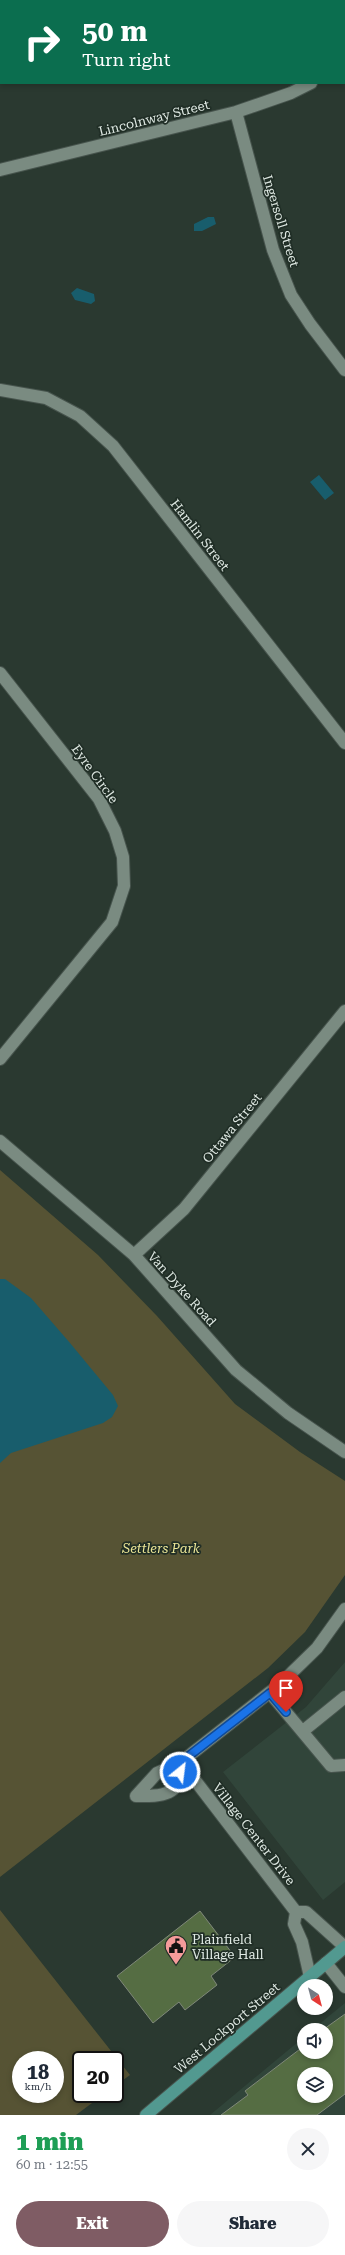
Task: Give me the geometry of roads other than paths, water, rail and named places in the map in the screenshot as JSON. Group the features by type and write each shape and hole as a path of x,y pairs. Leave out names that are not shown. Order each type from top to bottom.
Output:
{"main road":[{"name":"West Lockport Street","path":"146,2115 345,1947"}],"street":[{"name":"Lincolnway Street","path":"0,170 236,112 291,93 309,84"},
{"name":"Ingersoll Street","path":"236,112 273,250 291,295 310,324 345,370"},
{"name":"Hamlin Street","path":"0,390 46,398 80,416 113,446 345,743"},
{"name":"Eyre Circle","path":"0,673 99,800 116,831 124,857 124,886 112,922 0,1059"},
{"name":"Ottawa Street","path":"134,1255 184,1208 345,1011"},
{"name":"Van Dyke Road","path":"0,1141 134,1255 236,1370 288,1413 345,1452"},
{"name":"Village Center Drive","path":"296,1912 181,1762 270,1693 341,1624 345,1609"},
{"path":"270,1693 331,1766 345,1765"},
{"path":"303,1731 345,1698"},
{"path":"310,1977 302,1942 294,1924 296,1912 306,1912 345,1947"},
{"path":"326,1963 345,1987"}],"water":[{"path":"208,217 214,217 216,224 202,231 194,231 194,224"},
{"path":"77,288 94,294 95,301 91,304 75,300 71,293"},
{"path":"319,475 334,493 325,500 310,482"},
{"path":"0,1279 5,1279 31,1298 113,1395 118,1406 112,1417 103,1423 11,1453 0,1463"}],"place":[{"name":"Plainfield Village Hall","path":"176,1966"}],"park label":[{"name":"Settlers Park","path":"161,1548"}]}
